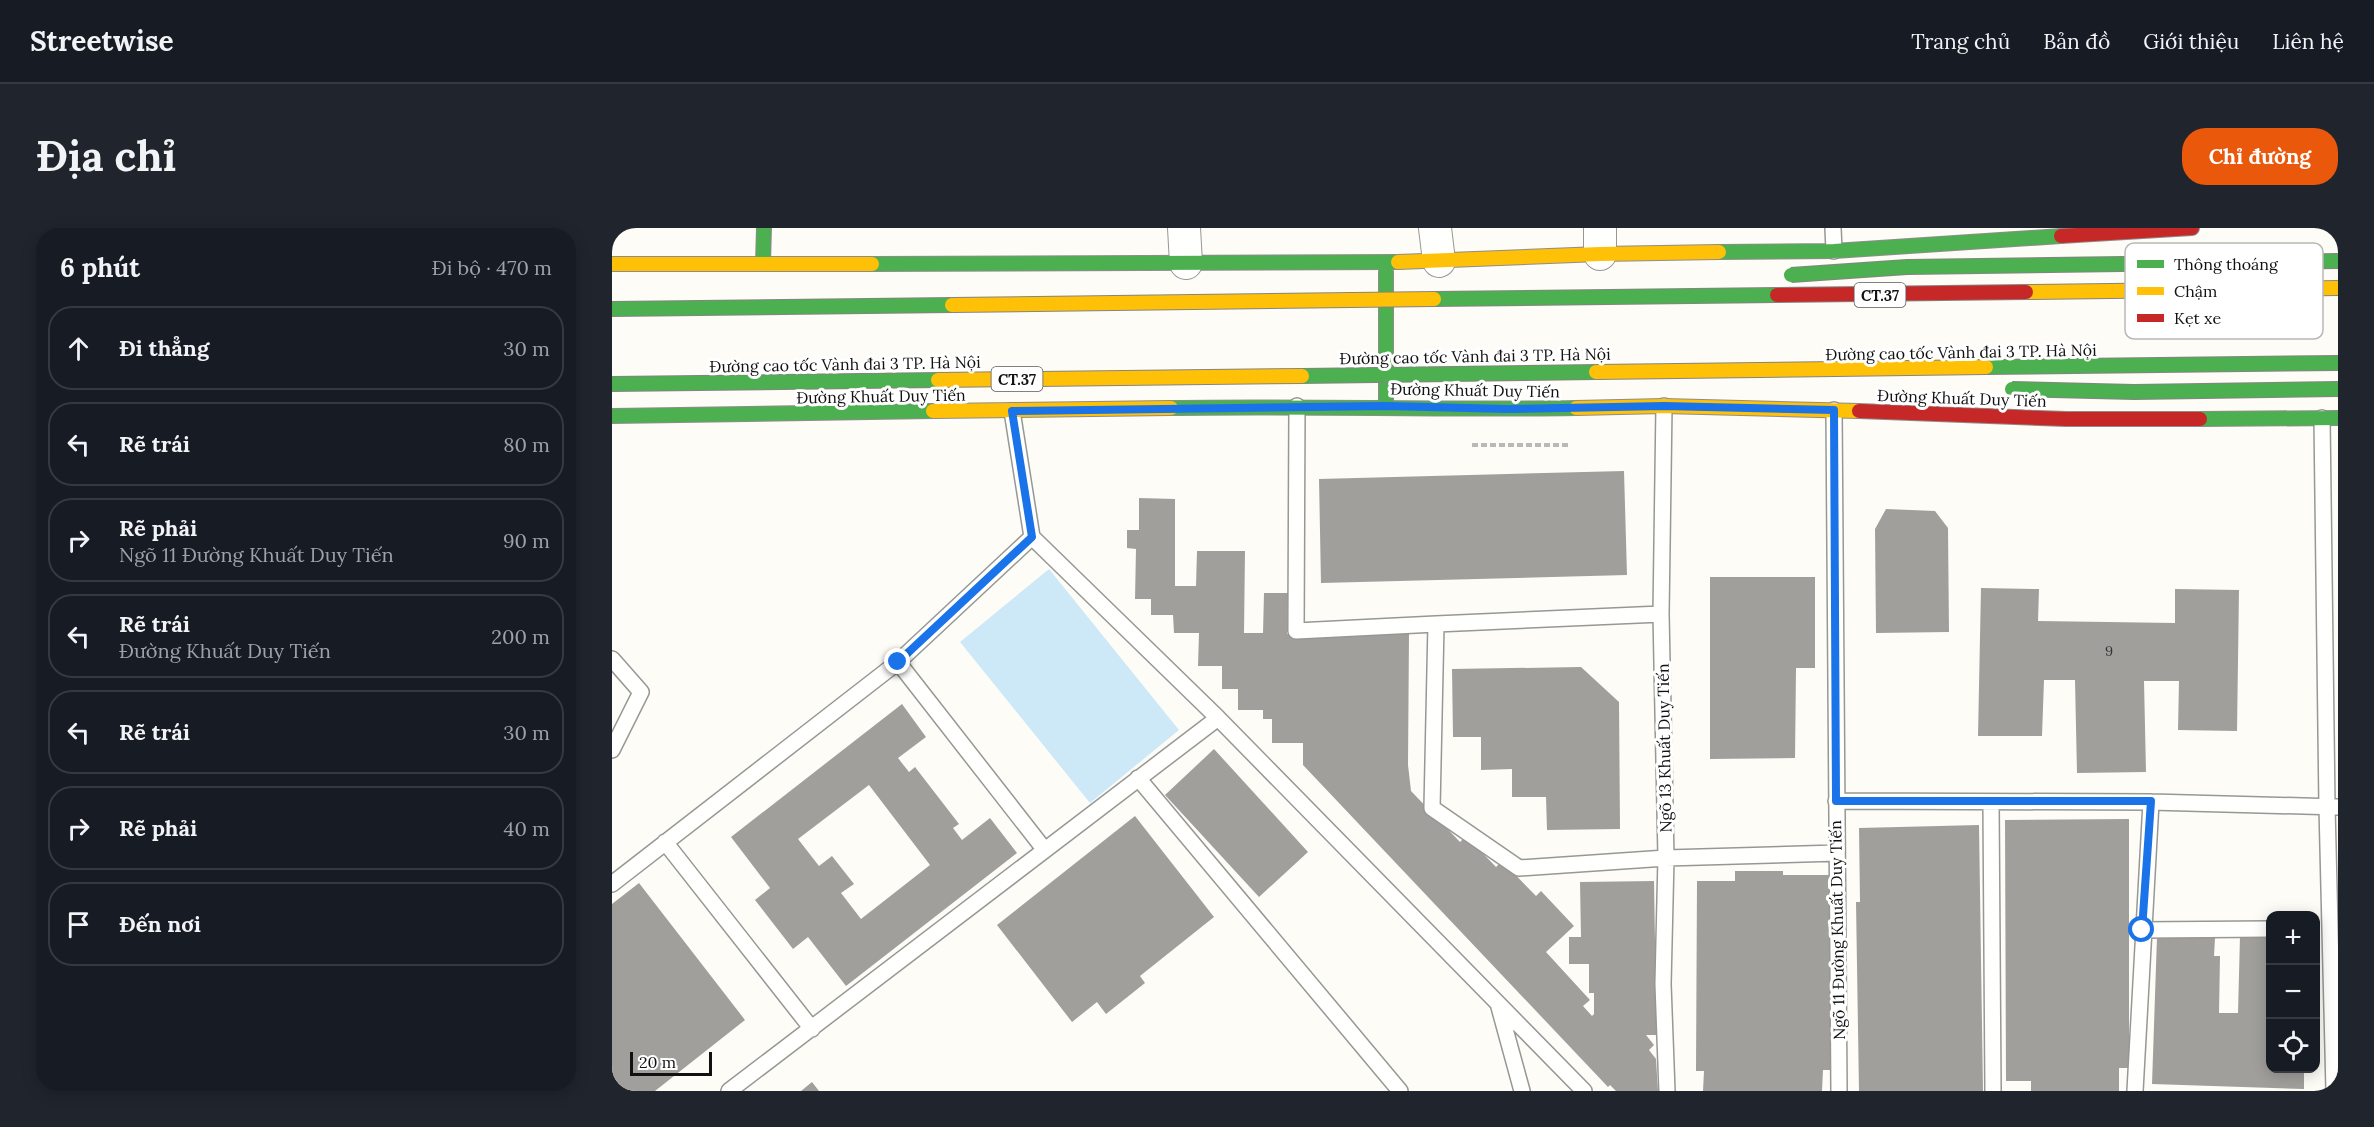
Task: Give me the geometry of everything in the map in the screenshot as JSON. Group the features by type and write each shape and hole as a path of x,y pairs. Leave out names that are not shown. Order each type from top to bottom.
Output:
{"main road":[{"path":"763,263 764,228"},
{"path":"612,264 1386,263 1439,261 1600,241 1834,251 2192,228"},
{"path":"2323,261 2338,261"},
{"path":"1386,263 1386,406"},
{"path":"1777,276 1907,267 2125,264"},
{"path":"1422,298 1670,282"},
{"name":"CT.37","path":"2323,288 2338,288"},
{"name":"CT.37","path":"612,309 2125,291"},
{"name":"Đường cao tốc Vành đai 3 TP. Hà Nội","path":"612,384 1422,372 2338,363"},
{"path":"1422,372 1813,383"},
{"path":"2002,389 2134,392 2338,389"},
{"name":"Đường Khuất Duy Tiến","path":"612,416 1297,406 1508,409 1664,406 2066,419 2338,418"}],"street":[{"path":"1184,228 1186,263"},
{"path":"1435,228 1439,261"}],"lane":[{"path":"1833,228 1834,251"},
{"path":"1297,406 1296,631 1661,614"},
{"name":"Ngõ 13 Khuất Duy Tiến","path":"1664,406 1661,614 1666,858 1663,984 1667,1091"},
{"name":"Ngõ 11 Đường Khuất Duy Tiến","path":"1834,410 1839,1091"},
{"path":"1012,411 1032,537 1218,718 1584,1091"},
{"path":"2322,418 2333,807 2323,929 2334,1091"},
{"path":"612,884 898,662 1032,537"},
{"path":"1436,624 1432,808 1519,868 1666,858 1837,854"},
{"path":"612,659 641,692 612,750"},
{"path":"898,662 1044,849"},
{"path":"729,1091 1218,718"},
{"path":"1138,778 1400,1091"},
{"path":"1836,801 1991,803 2151,801 2333,807"},
{"path":"2135,1091 2142,930 2151,801"},
{"path":"1991,803 1993,1091"},
{"path":"664,842 812,1029"},
{"path":"2142,930 2266,929"},
{"path":"1499,1006 1522,1091"}],"path":[{"path":"1472,445 1571,445"}],"water":[{"path":"1049,569 1179,730 1090,803 960,642"}],"building":[{"path":"1624,471 1627,575 1321,583 1319,479"},
{"path":"1139,498 1175,499 1175,586 1196,586 1197,551 1245,551 1244,633 1263,633 1264,593 1288,593 1287,634 1409,634 1408,765 1411,791 1460,842 1466,836 1496,867 1502,861 1536,896 1541,891 1574,926 1546,952 1590,1000 1583,1006 1592,1016 1594,1014 1594,993 1589,993 1589,964 1569,964 1569,937 1581,937 1580,882 1654,881 1656,1001 1659,1035 1646,1035 1654,1045 1649,1050 1656,1059 1658,1091 1616,1091 1610,1085 1608,1087 1303,765 1303,743 1272,743 1272,719 1263,719 1263,710 1238,710 1238,689 1222,689 1222,666 1198,666 1199,633 1174,633 1173,615 1151,615 1151,599 1135,599 1136,549 1127,548 1127,530 1139,530"},
{"path":"1886,509 1935,511 1948,528 1949,632 1876,633 1875,529"},
{"path":"1710,577 1815,577 1815,668 1796,668 1795,758 1710,759"},
{"path":"1981,588 2039,589 2038,621 2175,623 2175,589 2239,590 2237,731 2178,730 2179,681 2144,681 2146,772 2077,773 2075,680 2044,680 2042,736 1978,736"},
{"path":"1581,667 1619,702 1620,829 1547,830 1546,797 1512,797 1512,769 1481,770 1481,737 1453,737 1452,669"},
{"path":"902,704 926,737 898,758 909,772 915,767 959,824 953,828 962,840 990,818 1017,853 846,986 808,937 793,949 755,900 770,888 731,837","holes":["869,785 930,865 861,919 841,893 854,884 832,856 819,866 798,839"]},
{"path":"1214,749 1308,852 1259,897 1165,795"},
{"path":"1135,816 1214,917 1140,976 1145,983 1106,1014 1097,1002 1072,1022 997,925"},
{"path":"2129,819 2129,1068 2119,1068 2119,1091 2031,1091 2031,1081 2006,1081 2005,820"},
{"path":"1979,825 1983,1091 1859,1091 1856,902 1860,902 1859,828"},
{"path":"1735,871 1783,871 1783,875 1832,875 1832,1070 1823,1070 1822,1091 1703,1091 1704,1071 1696,1071 1697,881 1735,881"},
{"path":"639,883 745,1020 655,1091 617,1091 612,1084 612,904"},
{"path":"2240,936 2266,937 2266,1073 2304,1073 2304,1089 2152,1084 2157,937 2215,938 2214,956 2220,956 2219,1013 2238,1013"},
{"path":"812,1082 819,1091 801,1091"}],"traffic: fast":[{"path":"763,263 764,228"},
{"path":"1719,252 1834,251 2061,236"},
{"path":"2323,261 2338,261"},
{"path":"872,264 1398,262"},
{"path":"1791,275 1907,267 2125,264"},
{"path":"1386,271 1386,402"},
{"path":"1434,299 1777,295"},
{"path":"612,309 952,305"},
{"path":"1986,367 2338,363"},
{"path":"1302,376 1596,372"},
{"path":"612,384 938,380"},
{"path":"2012,389 2134,392 2338,389"},
{"path":"1171,408 1576,408"},
{"path":"612,416 933,411"},
{"path":"2200,419 2338,418"}],"traffic: slow":[{"path":"1398,262 1719,252"},
{"path":"612,264 872,264"},
{"path":"2323,288 2338,288"},
{"path":"2026,292 2125,291"},
{"path":"952,305 1434,299"},
{"path":"1596,372 1986,367"},
{"path":"938,380 1302,376"},
{"path":"1576,408 1664,406 1859,411"},
{"path":"933,411 1171,408"}],"traffic: jam":[{"path":"2061,236 2192,228"},
{"path":"1777,295 2026,292"},
{"path":"1859,411 2066,419 2200,419"}],"route":[{"path":"898,662 1032,537 1012,411 1297,406 1508,409 1664,406 1834,410 1836,801 1991,803 2151,801 2142,930"}]}
